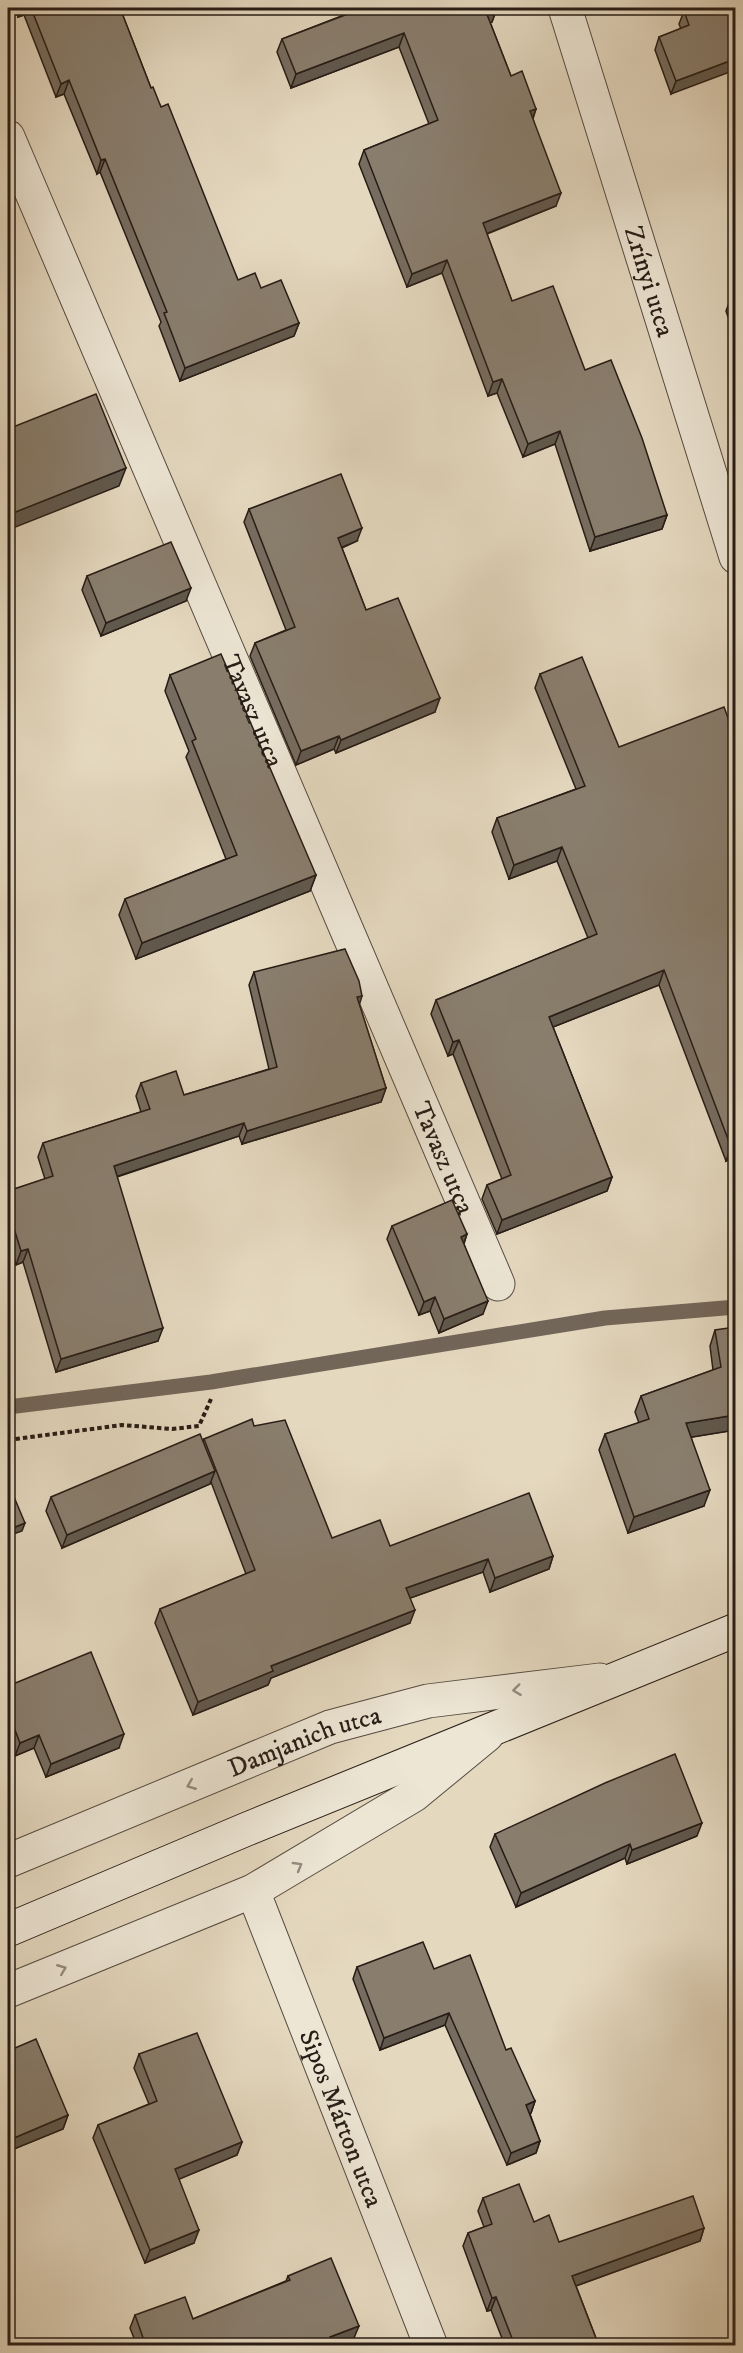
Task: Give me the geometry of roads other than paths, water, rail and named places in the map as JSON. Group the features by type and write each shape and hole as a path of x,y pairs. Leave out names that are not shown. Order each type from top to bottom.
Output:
{"street":[{"name":"Zrínyi utca","path":"565,8 735,557"},
{"name":"Tavasz utca","path":"8,137 498,1284"},
{"name":"Damjanich utca","path":"8,1930 247,1829 735,1630"},
{"name":"Damjanich utca","path":"8,1861 330,1727 428,1701 617,1678"},
{"name":"Damjanich utca","path":"8,1991 253,1891 414,1795 495,1729"},
{"name":"Sipos Márton utca","path":"253,1891 431,2346"}],"waterway":[{"path":"8,1407 211,1382 605,1318 736,1307"}]}
